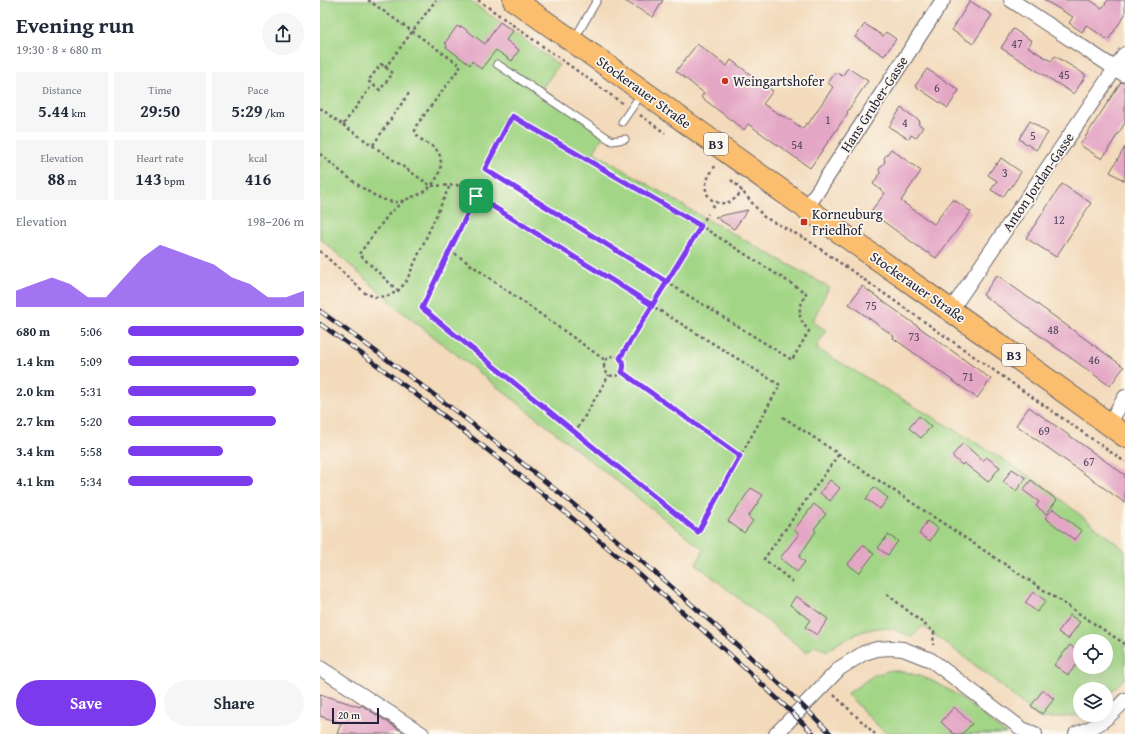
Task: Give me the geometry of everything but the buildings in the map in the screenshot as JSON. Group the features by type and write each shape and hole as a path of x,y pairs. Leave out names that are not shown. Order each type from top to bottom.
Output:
{"main road":[{"name":"Stockerauer Straße","path":"514,0 643,91 812,200 956,302 1117,430"}],"street":[{"name":"Hans Gruber-Gasse","path":"812,200 943,0"},
{"path":"1010,0 1120,72"},
{"name":"Anton Jordan-Gasse","path":"956,302 1120,72 1125,54"},
{"path":"1117,430 1125,396"},
{"path":"776,734 827,680 853,659 864,653 877,649 903,649 931,660 1022,729 1035,734"},
{"path":"320,668 422,734"},
{"path":"1076,734 1091,729 1103,722 1125,700"}],"lane":[{"path":"574,41 597,0"},
{"path":"497,64 612,141 625,139"},
{"path":"622,122 643,91"}],"path":[{"path":"320,154 360,186 382,199 394,202 403,201 420,194 431,186 440,173 440,155 437,151 419,138 415,131 416,126 461,66 368,0"},
{"path":"385,68 436,0"},
{"path":"478,0 669,135"},
{"path":"380,64 392,73 380,90 372,85 368,81 380,64"},
{"path":"343,126 372,85"},
{"path":"373,145 409,93"},
{"path":"320,108 343,126 373,145 431,186 457,184 780,385 698,532 422,308 476,196"},
{"path":"512,116 701,226 806,293 799,309 802,323 809,331 792,360 485,169 512,116"},
{"path":"720,171 714,166 706,184 709,196 716,202 724,204 730,203 736,200 742,190"},
{"path":"726,176 742,190 764,217 806,239 1125,462"},
{"path":"320,251 365,293 376,297 388,296 398,291 406,282 450,185"},
{"path":"398,291 359,254 389,214 403,201"},
{"path":"712,207 716,202"},
{"path":"620,358 708,214"},
{"path":"450,250 605,360"},
{"path":"612,356 620,358 624,366 622,372 616,376 609,375 604,370 603,365 605,360 612,356"},
{"path":"622,372 740,456"},
{"path":"575,433 609,375"},
{"path":"783,417 1125,644"},
{"path":"794,582 764,558 839,454"},
{"path":"887,594 934,632 931,660"},
{"path":"827,680 835,697 875,734"}],"green space":[{"path":"320,0 469,0 559,65 542,88 605,133 594,152 701,216 829,287 812,322 826,330 816,348 995,454 1045,487 1125,550 1125,678 1113,690 1113,682 1073,682 1073,716 1040,719 992,678 923,626 912,637 899,631 885,628 871,629 847,638 828,651 815,645 807,653 696,564 704,550 405,314 320,238"},
{"path":"892,670 916,675 943,686 965,701 1006,734 886,734 847,694 874,675"}],"railway":[{"path":"320,311 418,382 514,456 607,532 749,656 831,734"},
{"path":"320,324 435,409 583,527 701,628 814,734"}],"place":[{"name":"Weingartshofer","path":"725,81"},
{"name":"Korneuburg Friedhof","path":"804,222"}],"route":[{"path":"476,196 422,308 698,532 740,456 622,372 624,366 620,358 701,226 512,116 485,169 667,282 652,305 476,196"}]}
